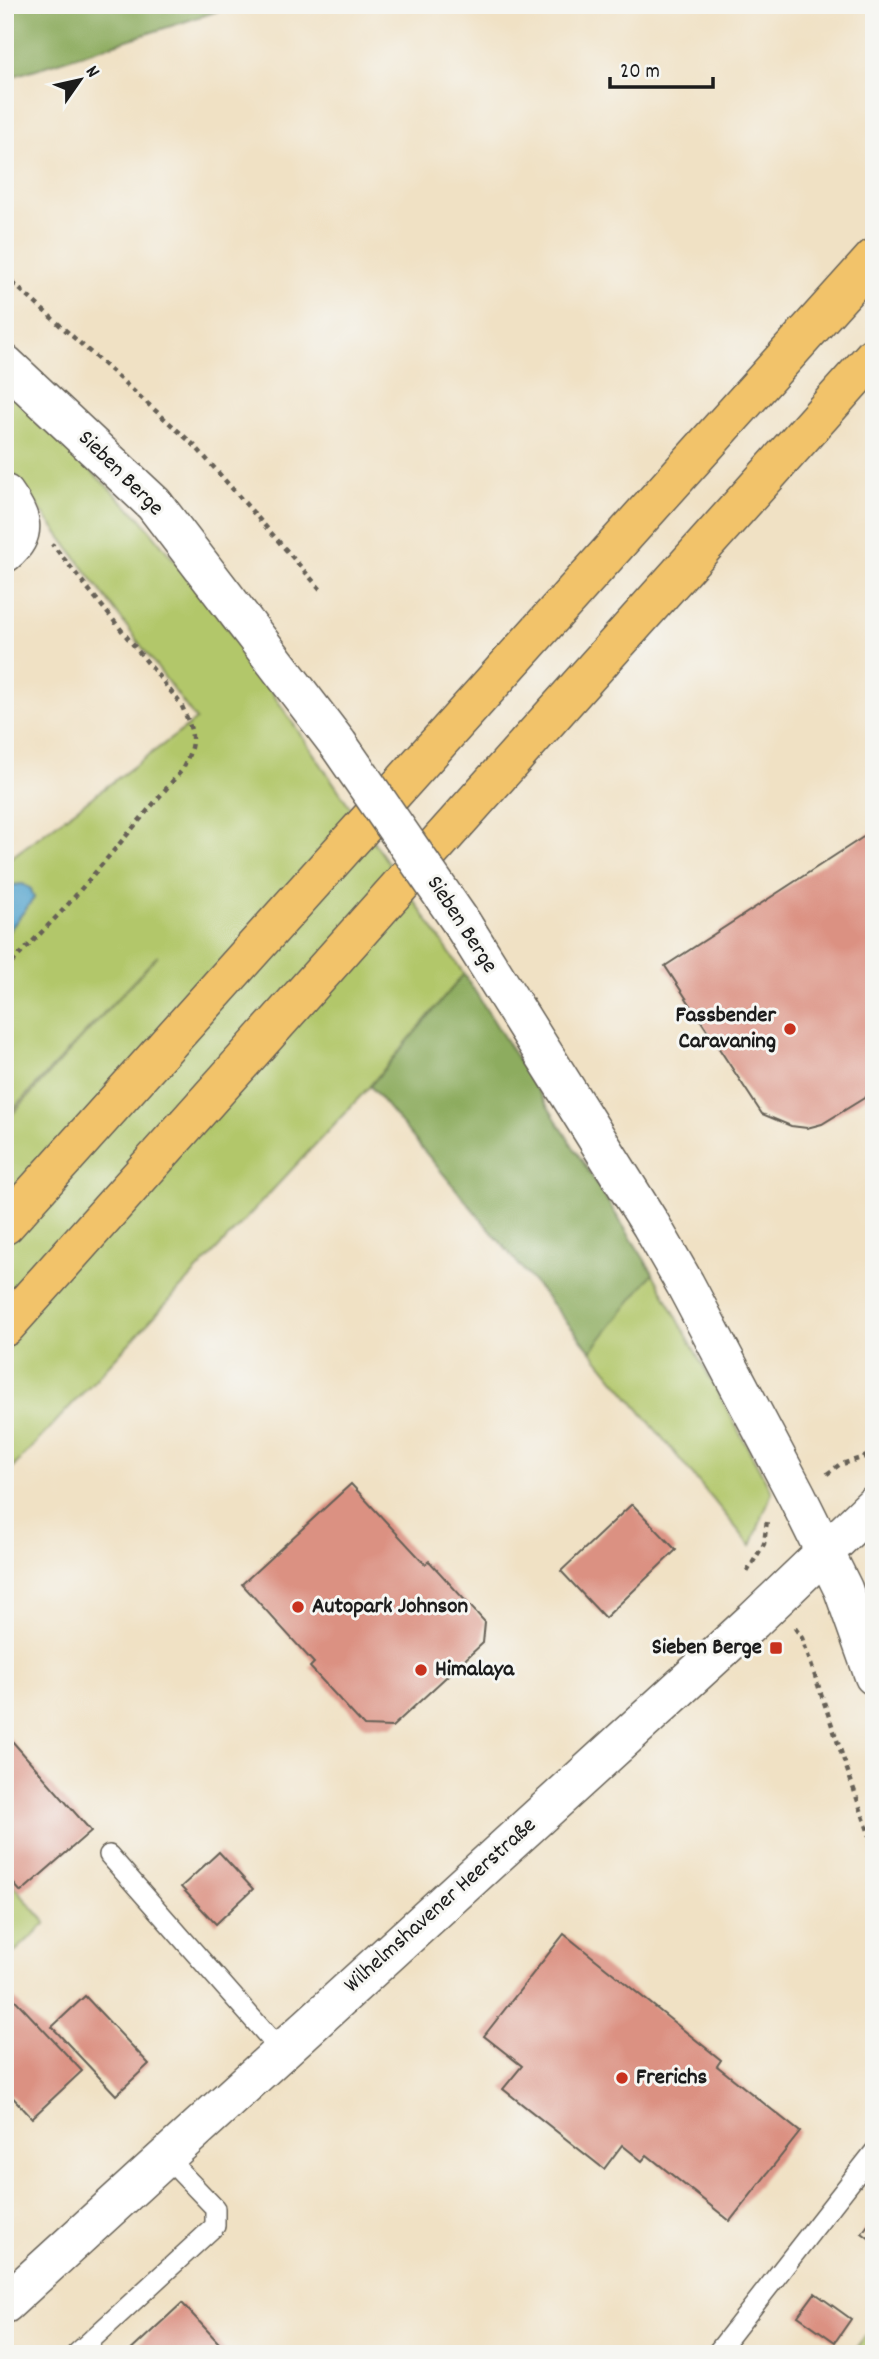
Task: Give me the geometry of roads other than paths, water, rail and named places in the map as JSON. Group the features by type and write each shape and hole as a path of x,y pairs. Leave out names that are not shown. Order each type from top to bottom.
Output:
{"highway":[{"path":"5,1225 874,258"},
{"path":"5,1327 874,356"}],"street":[{"name":"Sieben Berge","path":"5,364 154,504 338,744 463,925 651,1225 691,1296 843,1589 874,1676"},
{"path":"5,494 17,510 20,520 13,541"},
{"name":"Wilhelmshavener Heerstraße","path":"5,2304 775,1600 874,1505"}],"lane":[{"path":"108,1855 281,2051"},
{"path":"716,2354 874,2152"},
{"path":"76,2354 215,2226 215,2208 165,2156"}],"water":[{"path":"23,884 31,889 34,898 5,936 5,886"}],"place":[{"name":"Fassbender Caravaning","path":"790,1029"},
{"name":"Autopark Johnson","path":"298,1607"},
{"name":"Sieben Berge","path":"776,1648"},
{"name":"Himalaya","path":"421,1670"},
{"name":"Frerichs","path":"622,2078"}]}
